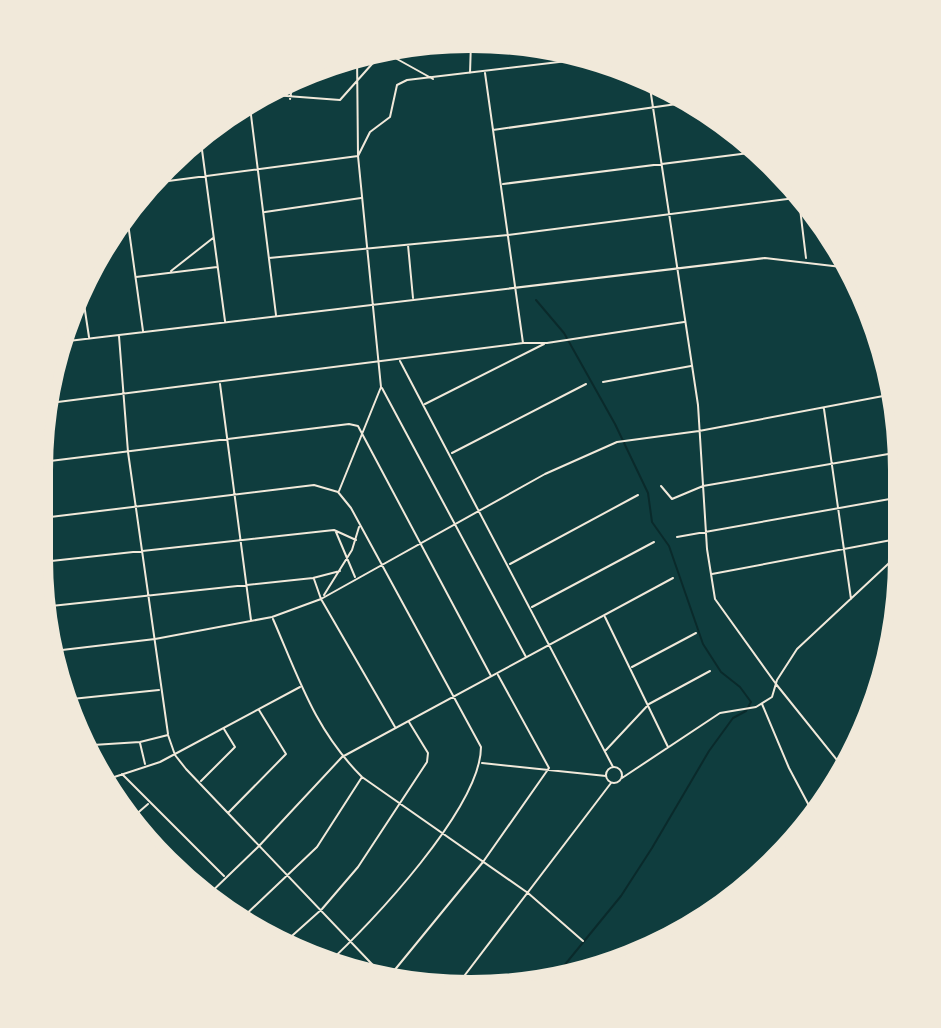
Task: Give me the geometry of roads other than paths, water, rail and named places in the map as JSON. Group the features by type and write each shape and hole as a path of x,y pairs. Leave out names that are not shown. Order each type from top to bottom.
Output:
{"street":[{"path":"470,74 471,48"},
{"path":"391,56 434,80"},
{"path":"275,97 340,100 372,64 383,57"},
{"path":"358,156 370,132 390,117 397,85 407,80 434,80 573,61"},
{"path":"338,492 381,387 358,156 356,63"},
{"path":"485,72 523,343"},
{"path":"290,99 292,88"},
{"path":"650,89 691,366 715,599 776,684 839,763"},
{"path":"493,130 680,104"},
{"path":"250,110 277,316"},
{"path":"201,145 225,322"},
{"path":"502,184 749,153"},
{"path":"163,182 358,156"},
{"path":"263,212 362,198"},
{"path":"269,258 407,242 508,235 793,198"},
{"path":"801,207 806,260"},
{"path":"128,223 143,332"},
{"path":"169,273 214,238"},
{"path":"407,242 414,300"},
{"path":"68,341 765,258 840,266"},
{"path":"136,277 218,267"},
{"path":"84,302 89,338"},
{"path":"54,403 523,343 547,343 684,322"},
{"path":"119,335 128,452 160,690 175,755 376,969"},
{"path":"424,404 547,343"},
{"path":"399,359 613,767 620,770 622,778"},
{"path":"603,382 691,366"},
{"path":"220,382 251,621"},
{"path":"450,454 586,384"},
{"path":"381,387 526,658"},
{"path":"58,650 155,639 272,617 321,599 545,474 617,442 699,431 886,396"},
{"path":"824,409 851,600"},
{"path":"48,461 349,424 358,426 491,676"},
{"path":"661,486 672,499 703,486 892,453"},
{"path":"48,517 314,485 338,492 381,563 481,747 481,763 475,779 440,834 392,899 334,958"},
{"path":"509,564 638,495"},
{"path":"677,537 893,498"},
{"path":"321,599 356,540 359,525"},
{"path":"48,561 334,530 343,531 356,540"},
{"path":"334,530 356,578"},
{"path":"711,574 893,540"},
{"path":"531,607 654,542"},
{"path":"461,980 611,783 720,713 762,703 772,697 776,684 797,649 893,560"},
{"path":"51,606 313,578 340,571"},
{"path":"313,578 321,599 396,728"},
{"path":"211,891 259,846 342,757 673,578"},
{"path":"604,616 668,747"},
{"path":"272,617 328,740 342,757 362,777 528,893 583,941"},
{"path":"631,668 696,633"},
{"path":"605,751 649,704 710,671"},
{"path":"497,674 549,768"},
{"path":"110,778 175,755 302,687"},
{"path":"72,699 160,690"},
{"path":"762,703 789,768 811,808"},
{"path":"228,813 286,754 258,709"},
{"path":"289,938 322,909 358,867 427,762 428,753 409,721"},
{"path":"199,783 235,747 224,728"},
{"path":"93,745 140,742 168,735"},
{"path":"140,742 146,766"},
{"path":"481,763 606,776 611,783"},
{"path":"606,776 613,767"},
{"path":"394,973 483,862 549,768"},
{"path":"122,774 225,877"},
{"path":"246,915 317,847 362,777"},
{"path":"135,815 150,802"}],"waterway":[{"path":"536,300 564,333 615,424 648,493 652,522 669,546 703,644 721,672 740,687 751,702 746,711 733,718 709,751 621,896 562,970"}]}
